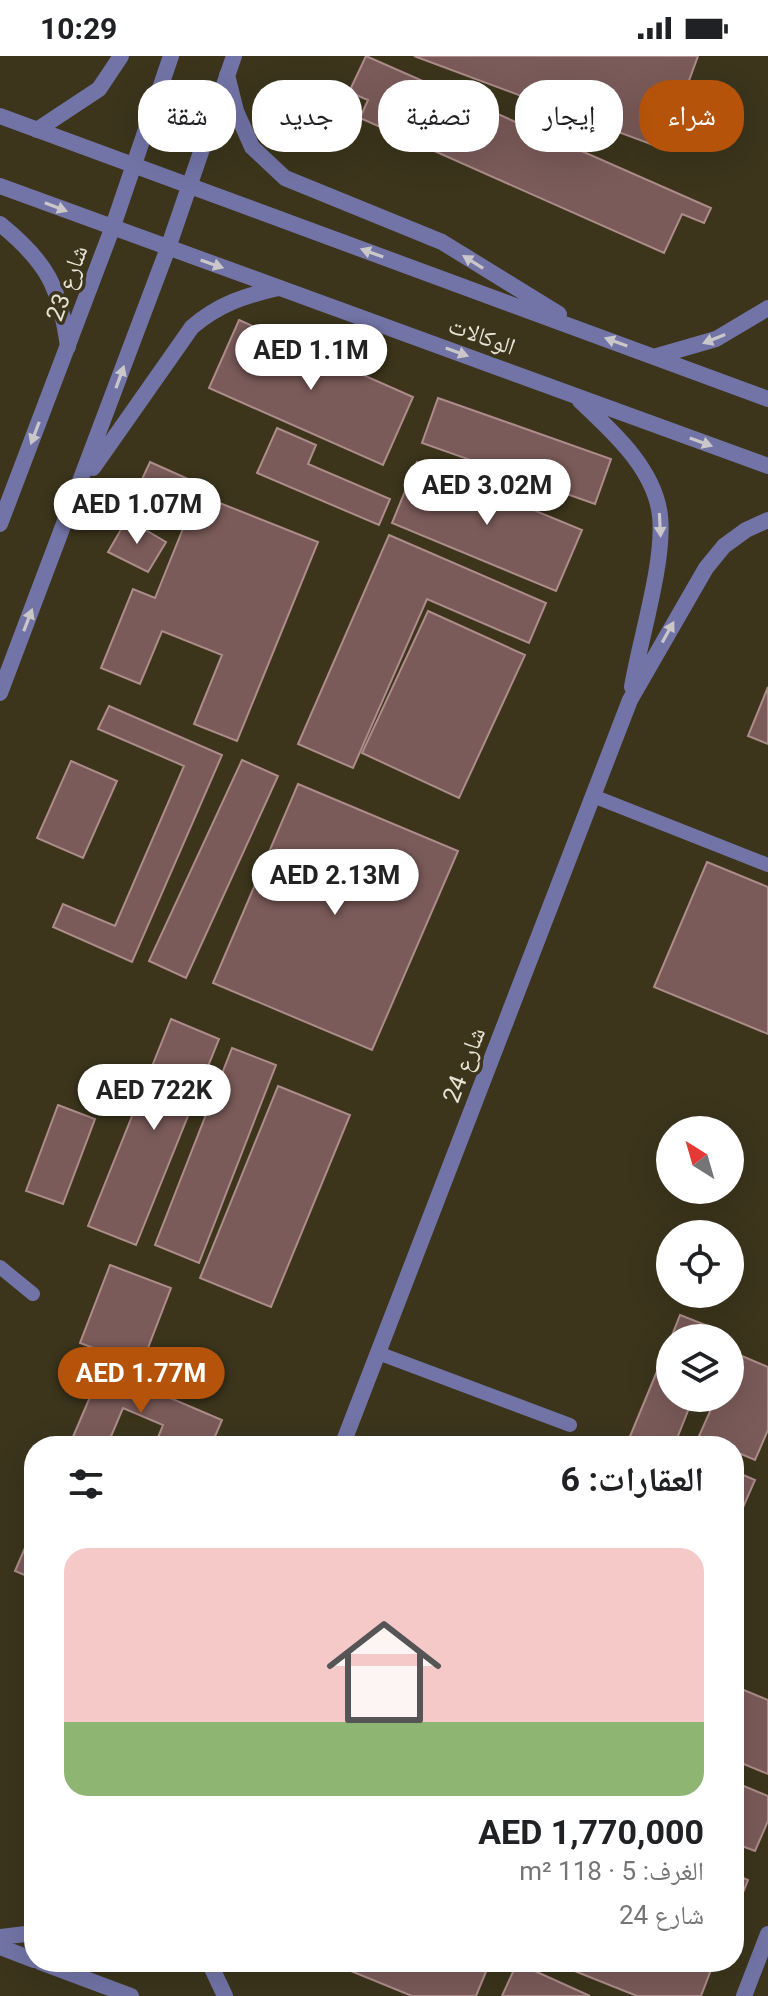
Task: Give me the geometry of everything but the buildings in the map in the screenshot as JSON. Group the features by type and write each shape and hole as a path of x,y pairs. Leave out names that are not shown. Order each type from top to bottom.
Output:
{"street":[{"path":"37,130 99,89 121,56"},
{"name":"شارع 23","path":"0,524 112,229 171,56"},
{"path":"0,693 168,248 234,56"},
{"name":"الوكالات","path":"227,75 236,111 252,147 285,178 442,242 588,332"},
{"name":"الوكالات","path":"0,116 768,399"},
{"name":"الوكالات","path":"0,186 768,466"},
{"path":"0,224 41,263 55,284 68,349"},
{"path":"77,493 192,327 213,310 237,298 281,288"},
{"path":"654,356 716,339 768,308"},
{"name":"شارع 24","path":"572,394 613,431 633,456 660,513 661,544 630,700"},
{"name":"شارع 24","path":"346,1436 630,700 706,568 724,546 746,530 768,520"},
{"path":"0,1937 24,1934"},
{"path":"744,1996 768,1934"},
{"path":"0,1947 24,1956"},
{"path":"67,1972 131,1996"},
{"path":"214,1972 225,1996"}],"lane":[{"path":"593,796 768,865"},
{"path":"0,1267 33,1294"},
{"path":"378,1353 570,1425"}]}
